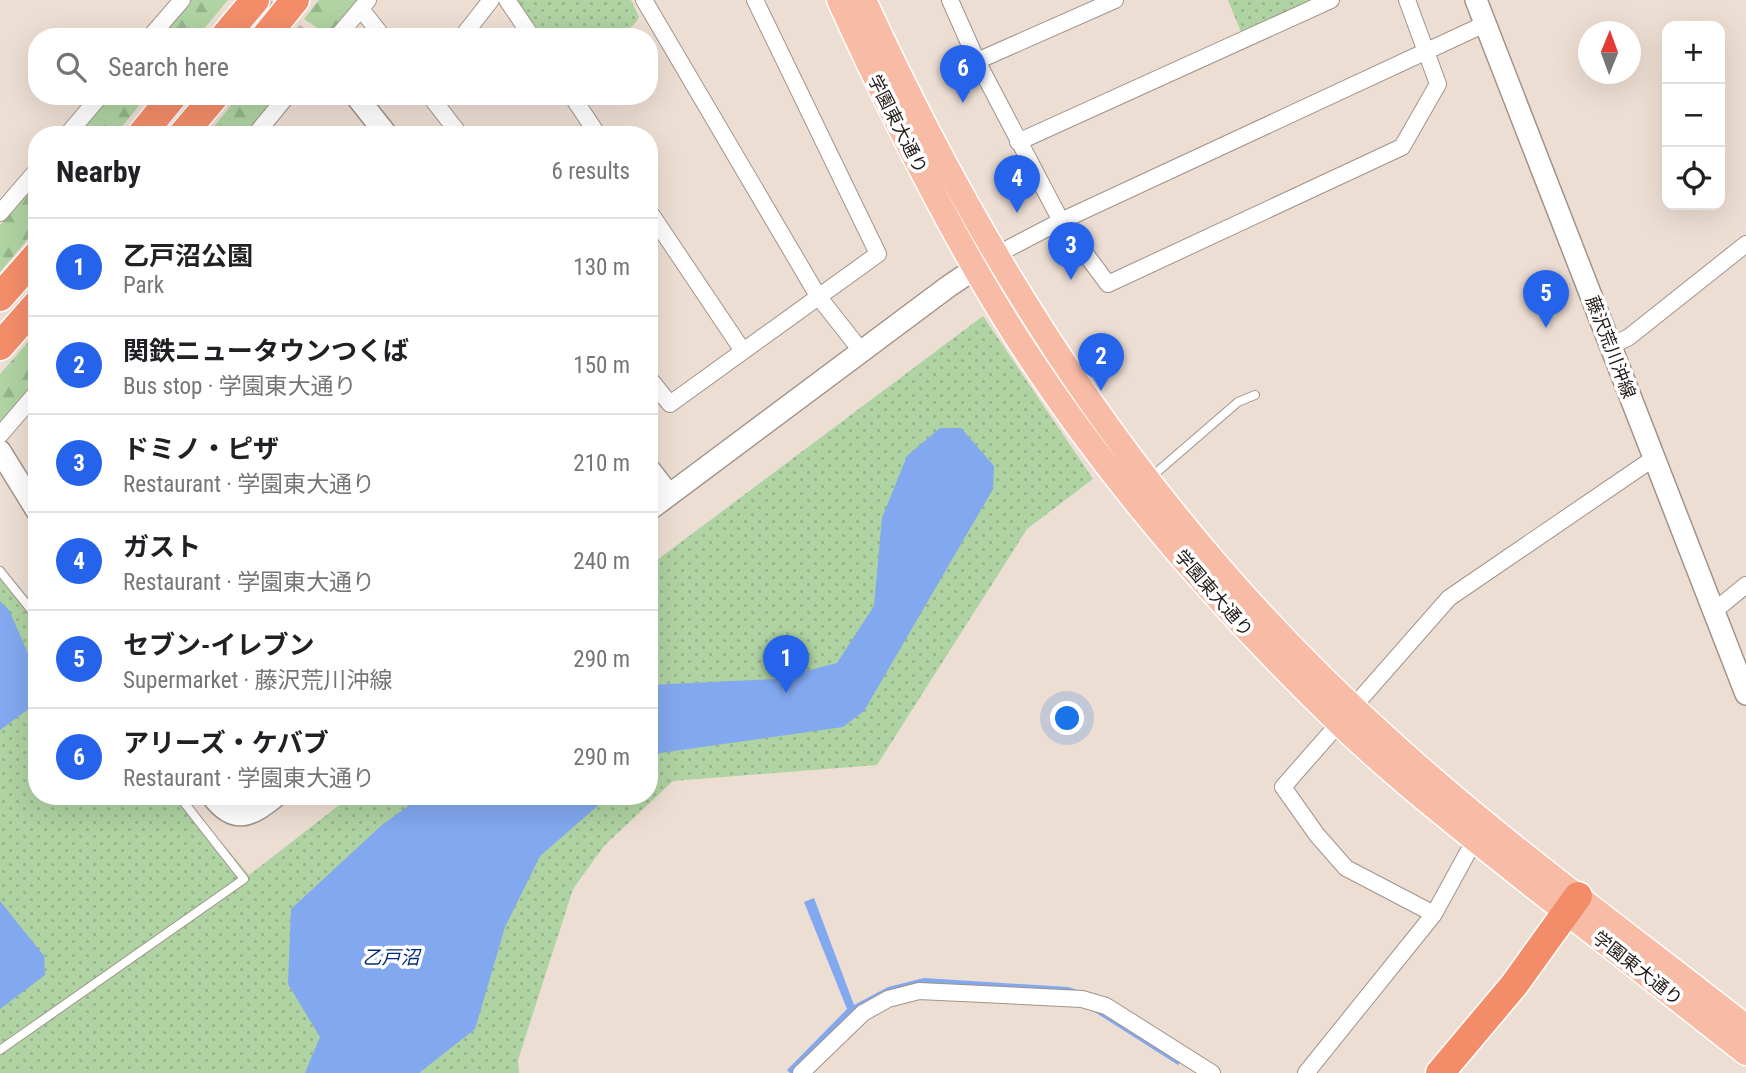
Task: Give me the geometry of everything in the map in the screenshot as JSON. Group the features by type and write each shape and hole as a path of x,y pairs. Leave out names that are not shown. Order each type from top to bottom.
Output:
{"highway":[{"path":"232,28 255,0"},
{"path":"272,28 295,0"},
{"path":"148,126 166,105"},
{"path":"190,126 207,105"},
{"path":"0,297 28,265"},
{"path":"0,346 28,314"},
{"path":"1440,1073 1514,985 1572,904"}],"main road":[{"name":"学園東大通り","path":"839,0 880,90 984,262 1048,382 1180,555 1256,640 1346,715 1474,840 1572,904 1746,1027"},
{"name":"学園東大通り","path":"864,0 936,152 984,262 1148,480 1346,715"},
{"name":"藤沢荒川沖線","path":"1476,0 1746,694"},
{"path":"363,105 380,126"},
{"path":"658,503 984,262"},
{"path":"0,451 28,496"},
{"path":"658,481 669,495"},
{"path":"219,805 224,812 235,816 253,811 262,805"},
{"name":"学園東大通り","path":"1572,904 1746,1053"}],"street":[{"path":"158,28 182,0"},
{"path":"469,28 491,0"},
{"path":"508,0 526,28"},
{"path":"644,0 818,296 862,352"},
{"path":"658,389 670,404 878,254 755,0"},
{"path":"950,0 976,61 1061,221 1108,284 1402,147 1438,84 1407,0"},
{"path":"976,61 1115,0"},
{"path":"1018,142 1331,0"},
{"path":"344,28 364,4 378,28"},
{"path":"984,262 1061,221 1485,24"},
{"path":"75,126 92,105"},
{"path":"262,126 279,105"},
{"path":"437,105 453,126"},
{"path":"578,105 592,126"},
{"path":"0,213 28,180"},
{"path":"658,224 743,351"},
{"path":"1611,346 1629,337 1746,244"},
{"path":"0,435 28,402"},
{"path":"1434,914 1346,868 1317,835 1283,787 1449,598 1654,458"},
{"path":"1713,612 1746,584"},
{"path":"1306,1073 1434,914 1468,852"},
{"path":"801,1073 863,1013 888,999 919,990 1082,999 1106,1006 1212,1073"}],"lane":[{"path":"1148,480 1238,402 1255,395"},
{"path":"0,571 28,606"},
{"path":"0,1050 244,879 186,805"}],"green space":[{"path":"191,0 228,0 205,28 168,28"},
{"path":"319,0 361,0 338,28 318,28 304,19"},
{"path":"512,0 631,0 639,17 629,28 532,28"},
{"path":"1228,0 1322,0 1241,32"},
{"path":"102,105 140,105 122,126 85,126"},
{"path":"232,105 272,105 254,126 214,126"},
{"path":"28,193 28,239 0,272 0,225"},
{"path":"983,316 1093,479 1027,529 877,765 673,781 658,795 658,559"},
{"path":"28,342 28,391 0,424 0,374"},
{"path":"0,576 28,610 28,805 191,805 249,875 339,805 648,805 604,846 573,889 518,1060 519,1073 0,1073"}],"water":[{"path":"940,428 961,428 994,466 993,489 864,711 843,727 658,755 658,685 775,679 837,663 874,606 882,518 907,456"},
{"path":"0,601 9,610 28,653 28,710 0,730"},
{"name":"乙戸沼","path":"410,805 599,805 540,856 505,927 475,1029 419,1073 305,1073 320,1037 288,984 291,909 382,825"},
{"path":"814,898 854,1005 888,987 924,978 1068,987 1107,999 1184,1058 1178,1065 1093,1011 1106,1000 891,996 797,1073 790,1073 787,1070 847,1009 804,902"},
{"path":"0,901 44,956 45,975 0,1009"}],"tunnel":[{"path":"258,0 291,28"}],"place":[{"name":"アリーズ・ケバブ","path":"963,103"},
{"name":"ガスト","path":"1017,213"},
{"name":"ドミノ・ピザ","path":"1071,280"},
{"name":"セブン-イレブン","path":"1546,328"},
{"name":"関鉄ニュータウンつくば","path":"1101,391"},
{"name":"乙戸沼公園","path":"786,693"}]}
